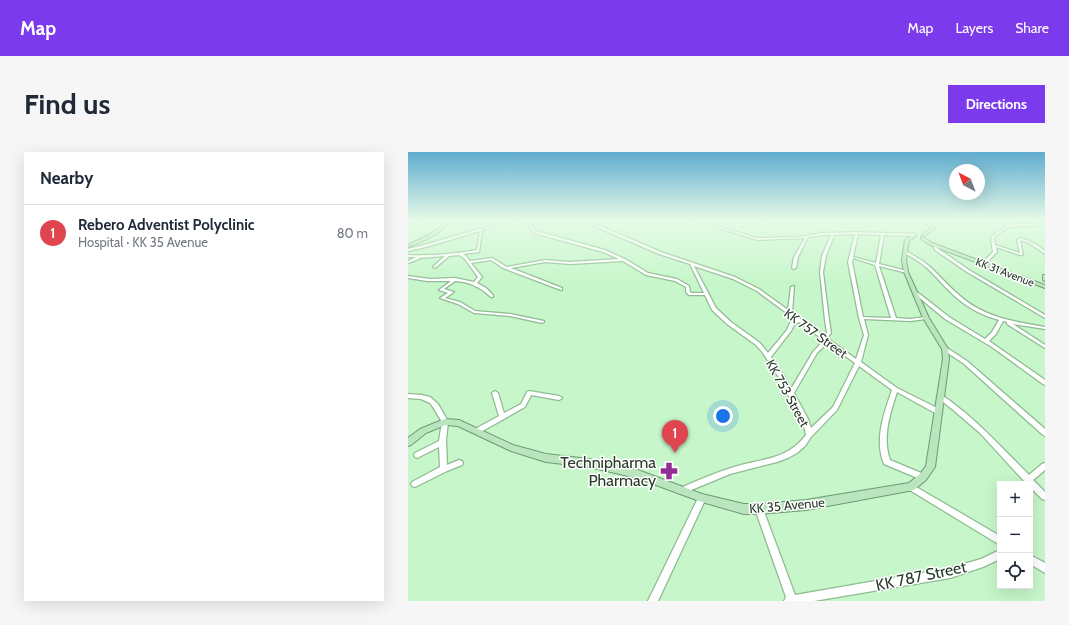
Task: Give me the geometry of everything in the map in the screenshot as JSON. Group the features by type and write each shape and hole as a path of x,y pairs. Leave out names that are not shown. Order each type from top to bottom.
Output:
{"main road":[{"path":"408,246 417,241"},
{"path":"907,241 904,260 906,272 926,318 945,349 946,359 937,411 930,467 923,477 911,487"},
{"name":"KK 31 Avenue","path":"927,241 1045,287"},
{"path":"408,443 423,431 445,422"},
{"name":"KK 35 Avenue","path":"445,422 459,423 510,448 546,458 589,463 638,474 654,479 681,491 729,506 759,509 806,505 911,487"}],"street":[{"path":"408,250 441,241"},
{"path":"408,256 447,256 478,251 479,241"},
{"path":"568,241 604,251 624,260 647,274 673,279 685,284 688,287 689,293 707,294"},
{"name":"KK 757 Street","path":"632,241 660,253 734,278 758,290 824,340 895,389 937,411"},
{"path":"794,268 796,258 805,241"},
{"path":"790,394 801,379 816,349 829,333 825,316 826,309 821,282 823,258 831,241"},
{"path":"809,435 835,408 858,363 866,335 861,318 850,262 855,241"},
{"path":"882,241 877,265 894,319"},
{"path":"989,266 986,263 987,260 995,252 993,241"},
{"path":"994,246 1022,254 1018,241"},
{"path":"1030,241 1045,253"},
{"path":"934,245 936,249 968,271 1045,317"},
{"path":"905,252 929,266 955,294 981,313 1001,321 1045,328"},
{"path":"460,254 469,262 480,277 475,283"},
{"path":"435,267 447,256"},
{"path":"408,262 420,257"},
{"path":"851,257 906,272"},
{"path":"469,262 492,259 507,268 560,289"},
{"path":"507,268 545,261 570,263 624,260"},
{"name":"KK 753 Street","path":"681,491 738,469 778,459 797,449 809,435 808,426 781,376 768,357 758,344 734,328 714,309 707,294 695,275 691,263"},
{"path":"408,277 428,280 467,279 486,289 492,296"},
{"path":"455,279 441,290 452,292 442,298 459,303 474,312 510,315 542,322"},
{"path":"790,315 793,287"},
{"path":"916,293 947,318 1014,359 1045,383"},
{"path":"861,318 926,318"},
{"path":"768,357 792,324 798,320"},
{"path":"986,342 994,333 1001,321"},
{"path":"1007,322 1045,347"},
{"path":"945,349 965,362 1045,433"},
{"path":"895,389 885,425 883,453 887,462 923,477"},
{"path":"495,393 502,417"},
{"path":"477,431 523,405 529,393 559,398"},
{"path":"408,396 418,395 428,398 437,406 445,422 442,432 444,469"},
{"path":"940,397 953,406 976,427 1045,497"},
{"path":"417,455 442,442"},
{"path":"414,484 459,463"},
{"path":"1028,480 1045,466"},
{"path":"911,487 997,539"},
{"path":"653,601 702,498"},
{"path":"759,509 790,600"},
{"name":"KK 787 Street","path":"790,600 950,573 983,563 997,556"},
{"path":"1033,561 1045,568"}],"place":[{"name":"Rebero Adventist Polyclinic","path":"675,453"},
{"name":"Technipharma Pharmacy","path":"669,471"}]}
